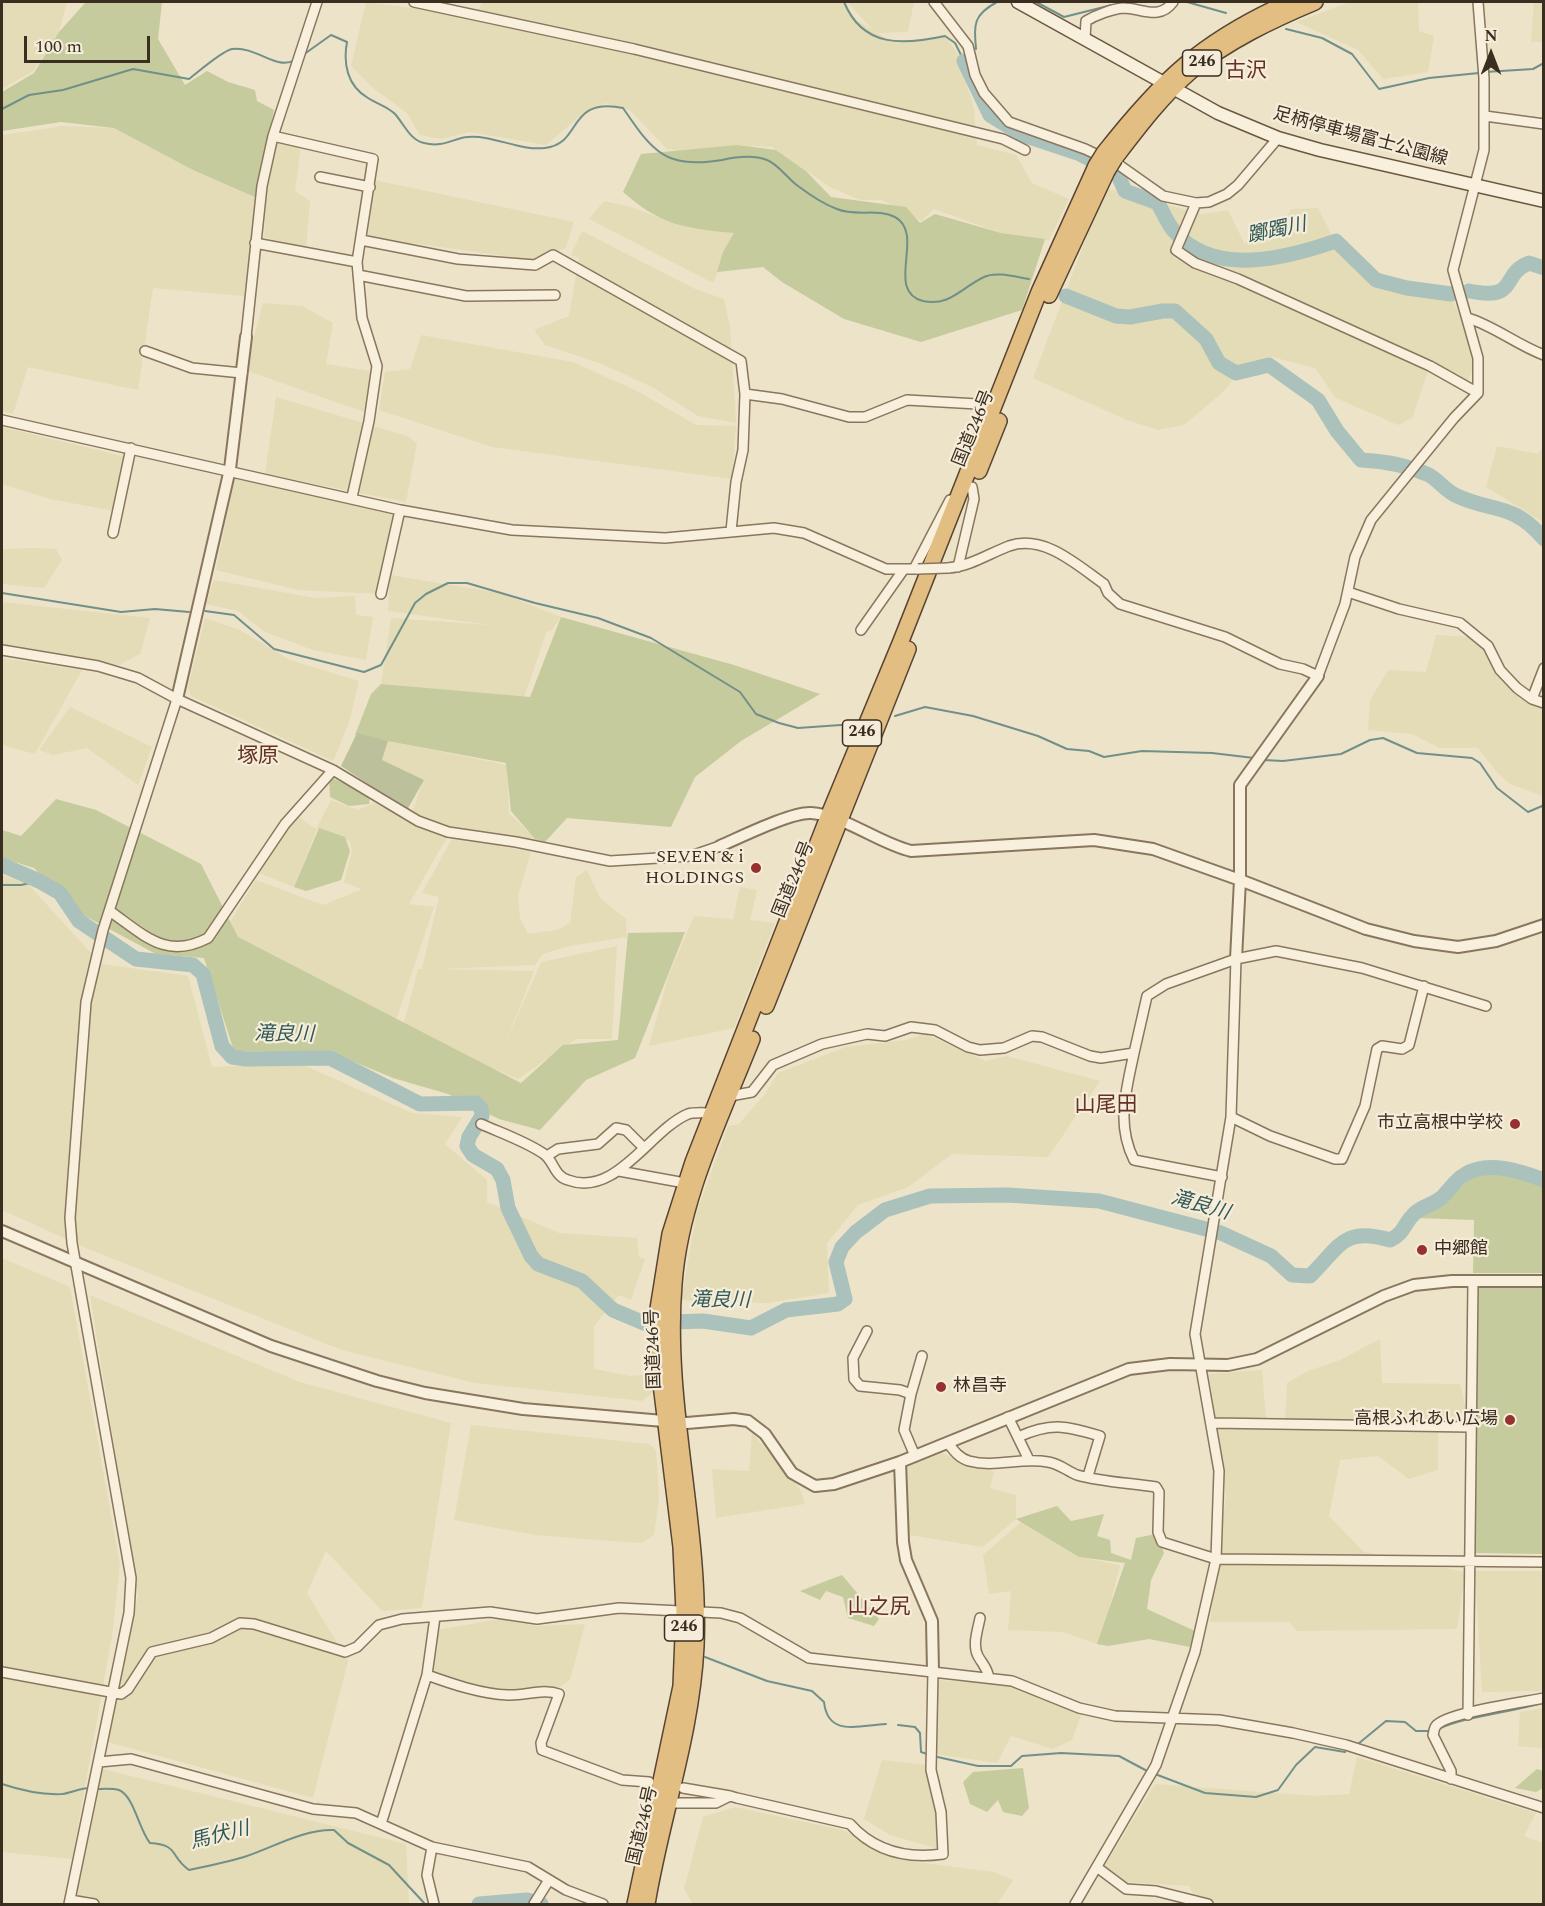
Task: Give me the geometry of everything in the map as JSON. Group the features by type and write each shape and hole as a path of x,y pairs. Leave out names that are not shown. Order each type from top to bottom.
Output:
{"highway":[{"name":"国道246号","path":"647,1905 670,1803 692,1686 690,1613 681,1546 665,1309 670,1234 685,1183 711,1113 833,819 878,729 995,405 1051,263 1105,162 1168,85 1230,31 1289,2"},
{"name":"国道246号","path":"1168,85 1223,48 1316,2"},
{"name":"国道246号","path":"969,481 1105,162"},
{"name":"国道246号","path":"665,1309 674,1282 687,1212 833,819"},
{"name":"国道246号","path":"635,1905 681,1686 690,1613"}],"main road":[{"name":"足柄停車場富士公園線","path":"1018,2 1218,113 1278,138 1475,187 1544,201"}],"street":[{"path":"94,1905 69,1902 129,1613 131,1578 75,1263 70,1218 86,1002 104,930 177,699 230,470 262,186 273,136 317,2"},
{"path":"414,2 634,49 1004,140 1025,150"},
{"path":"934,2 968,46 975,75 984,93 1009,122 1085,149 1119,165 1163,196 1196,203 1209,202 1238,185 1278,138"},
{"path":"1085,39 1086,21 1124,5 1155,13 1168,8 1173,2"},
{"path":"1075,1905 1156,1765 1173,1720 1203,1621 1216,1559 1219,1471 1212,1423 1197,1354 1196,1318 1231,1117 1240,880 1240,785 1318,676 1348,592 1355,557 1371,520 1454,418 1478,393 1478,358 1453,270 1484,150 1484,66 1478,2"},
{"path":"1485,116 1544,124"},
{"path":"1004,140 1009,122"},
{"path":"273,136 373,159 357,262 362,318 377,366 369,421 352,497"},
{"path":"320,177 370,187"},
{"path":"1196,203 1176,250 1195,263 1238,279 1430,366 1478,393"},
{"path":"361,240 458,259 535,265 553,255 741,361 745,394 743,450 736,482 731,531"},
{"path":"255,243 357,262"},
{"path":"358,275 466,296 555,295"},
{"path":"1468,318 1491,325 1523,347 1544,355"},
{"path":"145,351 192,368 242,373"},
{"path":"745,394 782,399 849,417 865,417 906,400 995,405"},
{"path":"2,420 352,497 400,510 512,530 624,538 665,538 774,528 804,533 886,569 912,570 953,567 1018,544 1045,546 1104,584 1108,593 1120,603 1225,637 1280,664 1303,669 1318,676"},
{"path":"113,533 131,448"},
{"path":"953,567 974,499 969,481"},
{"path":"861,630 912,570 948,503 969,481"},
{"path":"381,594 400,510"},
{"path":"1348,592 1399,609 1460,623 1488,646 1500,670 1532,699 1544,703"},
{"path":"2,650 98,666 138,678 177,699 333,770 418,821 448,832 516,842 610,861 691,856 797,815 811,813 833,819 897,848 911,851 1075,840 1139,846 1240,880 1366,929 1435,945 1458,947 1496,941 1544,925"},
{"path":"1532,699 1544,668"},
{"path":"111,912 158,945 198,943 208,938 285,824 333,770"},
{"path":"1222,1177 1134,1160 1128,1148 1122,1113 1147,996 1166,984 1236,959 1276,951 1302,959 1354,966 1486,1006"},
{"path":"1231,1117 1270,1136 1335,1159 1342,1159 1365,1106 1377,1049 1382,1046 1402,1049 1408,1045 1424,986"},
{"path":"730,1096 752,1092 773,1065 822,1044 855,1036 885,1036 910,1027 935,1030 968,1047 980,1050 1004,1048 1032,1036 1042,1037 1090,1056 1101,1058 1134,1053"},
{"path":"481,1124 547,1156 559,1176 569,1181 584,1182 619,1171 643,1147 689,1113 711,1113"},
{"path":"547,1156 558,1149 598,1144 616,1128 626,1130 643,1147"},
{"path":"619,1171 685,1183"},
{"path":"2,1231 271,1346 377,1381 473,1402 672,1421 734,1419 747,1421 765,1434 792,1473 815,1486 834,1484 900,1462 1129,1369 1170,1364 1228,1365 1257,1359 1384,1296 1414,1285 1473,1281 1544,1281"},
{"path":"1468,1715 1473,1281"},
{"path":"867,1331 853,1358 854,1379 860,1386 900,1390 911,1395"},
{"path":"915,1456 904,1430 922,1356"},
{"path":"1008,1417 1029,1460"},
{"path":"1212,1423 1470,1427"},
{"path":"1018,1437 1041,1426 1061,1425 1100,1436 1088,1476"},
{"path":"948,1443 960,1458 970,1461 992,1464 1029,1460 1062,1465 1076,1474 1156,1487 1159,1492 1158,1532 1162,1542 1216,1559 1544,1562"},
{"path":"683,1788 730,1796 850,1824 856,1831 893,1853 916,1858 943,1854 940,1812 931,1770 932,1621 906,1560 903,1542 900,1462"},
{"path":"2,1672 113,1694 128,1689 152,1652 211,1638 240,1623 254,1624 345,1652 357,1647 379,1625 389,1621 502,1612 537,1619 619,1608 721,1613 740,1618 809,1658 902,1670 933,1671 1028,1685 1094,1713 1173,1720 1219,1720 1293,1733 1346,1745 1544,1808"},
{"path":"381,1824 427,1675 435,1617"},
{"path":"980,1617 976,1649 987,1666 989,1678"},
{"path":"427,1675 452,1684 508,1695 552,1692 559,1694 542,1743 542,1750 622,1780 649,1782"},
{"path":"1451,1779 1434,1730 1444,1720 1497,1705 1544,1698"},
{"path":"99,1762 131,1759 313,1809 356,1813 432,1847 528,1867 549,1880 603,1905"},
{"path":"670,1803 716,1803 730,1796"},
{"path":"432,1847 427,1875 434,1905"},
{"path":"1098,1868 1126,1889 1156,1891 1208,1905"},
{"path":"534,1905 549,1880"}],"shaded area":[{"path":"2,2 67,2 58,35 33,71 2,89"},
{"path":"366,2 476,16 482,2 845,2 856,20 873,30 847,2 914,2 908,32 878,33 891,42 945,36 958,54 974,109 977,145 1016,155 1032,183 1069,199 1049,240 1001,233 934,209 921,221 882,200 860,200 830,187 772,147 738,145 710,154 667,149 630,110 605,103 580,116 546,145 469,132 441,139 420,135 407,113 373,88 351,66"},
{"path":"1350,2 1418,2 1419,31 1434,36 1428,72 1383,79 1358,50 1296,22"},
{"path":"1534,2 1543,2 1543,42 1531,42"},
{"path":"63,126 114,128 193,170 257,198 244,296 153,288 138,390 28,367 13,414 2,411 2,135"},
{"path":"277,139 301,146 295,191 310,201 306,248 264,237 267,191"},
{"path":"374,180 574,222 566,248 533,260 368,237"},
{"path":"1105,188 1202,214 1228,210 1244,243 1282,228 1291,209 1318,208 1337,245 1374,280 1452,298 1478,358 1465,386 1430,366 1412,418 1398,425 1336,398 1315,368 1272,357 1243,366 1224,391 1184,425 1158,430 1127,420 1033,378"},
{"path":"604,201 630,207 689,228 735,233 713,283 589,219"},
{"path":"582,231 695,289 724,299 730,327 736,423 698,416 652,387 602,364 545,345 534,330 569,316 579,258 571,255"},
{"path":"263,303 302,306 333,323 326,364 375,372 364,412 245,370"},
{"path":"421,335 573,362 637,391 696,425 736,426 732,479 492,447 379,410 385,372 410,369"},
{"path":"276,397 407,436 417,443 406,502 265,474"},
{"path":"2,427 126,457 114,511 50,499 2,484"},
{"path":"1497,446 1538,454 1543,447 1543,522 1486,487"},
{"path":"235,476 400,510 381,594 298,590 216,570"},
{"path":"2,549 56,549 62,560 44,588 2,584"},
{"path":"390,575 500,593 561,617 550,632 547,631 523,700 381,684 391,618 491,625 388,611"},
{"path":"214,580 316,598 355,596 356,615 373,617 366,660 313,650 265,632 238,611 206,604"},
{"path":"2,602 150,618 140,654 119,665 2,644"},
{"path":"205,618 240,630 290,660 359,681 349,723 333,761 191,696 188,687"},
{"path":"1436,635 1474,637 1514,689 1543,703 1543,796 1510,784 1478,748 1440,748 1412,734 1368,730 1370,700 1388,670 1426,672"},
{"path":"2,658 82,670 35,754 2,745"},
{"path":"70,707 152,747 138,785 87,748 53,755 39,750"},
{"path":"388,741 507,765 509,813 535,839 449,828 412,813 423,780 382,760"},
{"path":"331,800 358,810 374,803 447,837 409,904 434,907 394,1026 222,935 256,880 323,905 362,889 344,882 352,851 350,841 317,829 294,887 259,873 277,832 294,814 316,829"},
{"path":"453,837 531,852 518,896 520,918 528,934 557,930 570,923 576,877 587,870 600,898 626,919 627,937 569,946 543,954 535,965 439,969 534,971 505,1044 541,962 617,946 612,1039 576,1039 518,1079 402,1030 418,969 422,969 439,897 422,893"},
{"path":"2,875 28,884 101,964 188,976 212,1067 301,1064 412,1113 462,1117 445,1144 487,1180 487,1202 559,1233 637,1238 639,1257 645,1259 631,1300 619,1295 594,1326 594,1369 630,1376 650,1374 654,1391 642,1401 475,1383 342,1350 86,1248 2,1210"},
{"path":"740,887 757,890 750,920 775,923 734,1028 649,1046 668,977 694,916 733,919"},
{"path":"925,1034 986,1061 1007,1056 1100,1081 1048,1157 952,1154 908,1187 858,1205 827,1243 829,1293 767,1303 681,1300 697,1211 728,1126 739,1124 765,1094 778,1073 846,1047 906,1040"},
{"path":"2,1258 70,1287 120,1565 112,1636 72,1859 2,1852"},
{"path":"90,1295 300,1382 451,1423 422,1608 382,1611 326,1551 307,1593 348,1661 313,1798 108,1742 138,1595"},
{"path":"1380,1339 1382,1383 1460,1384 1470,1427 1438,1432 1438,1470 1409,1479 1378,1456 1340,1460 1329,1516 1364,1552 1465,1572 1457,1629 1297,1631 1289,1622 1210,1622 1226,1494 1209,1374 1262,1370 1266,1418 1285,1419 1287,1383 1308,1371 1340,1360"},
{"path":"471,1425 649,1444 656,1450 659,1499 654,1535 642,1543 598,1540 535,1535 454,1520"},
{"path":"752,1433 800,1489 805,1504 716,1518 712,1469 749,1471"},
{"path":"941,1453 994,1472 990,1488 1016,1495 1016,1519 983,1547 909,1535 907,1467"},
{"path":"1022,1521 1079,1557 1120,1565 1100,1645 1063,1632 1008,1630 1011,1591 989,1594 983,1555"},
{"path":"1475,1571 1543,1571 1543,1691 1482,1692"},
{"path":"500,1619 536,1626 585,1624 570,1680 559,1687 506,1693 434,1673 437,1630"},
{"path":"932,1680 1011,1684 1083,1710 1072,1740 1053,1749 1011,1736 997,1763 934,1754"},
{"path":"1543,1708 1543,1748 1518,1746 1520,1712"},
{"path":"1357,1757 1536,1813 1524,1836 1543,1843 1543,1904 1198,1904 1189,1886 1124,1882 1104,1867 1155,1784 1315,1796 1349,1794"},
{"path":"882,1760 926,1765 936,1816 939,1849 890,1835 864,1819"},
{"path":"103,1769 406,1844 409,1904 75,1904"},
{"path":"735,1807 842,1830 915,1862 994,1872 1013,1880 997,1904 693,1904 684,1889 703,1817"}],"green space":[{"path":"86,2 162,2 158,39 185,85 207,71 228,82 255,90 257,101 274,110 257,198 193,170 114,128 61,122 2,131 2,92 34,73 59,32"},
{"path":"738,145 776,150 806,171 831,197 906,207 920,223 935,214 1001,233 1045,239 1022,310 921,342 844,319 782,282 763,267 717,272 723,252 734,233 702,230 674,223 649,212 623,192 641,154"},
{"path":"561,617 734,665 820,694 741,741 695,777 671,827 567,818 545,842 535,839 511,811 506,763 355,735 371,694 381,684 530,697"},
{"path":"357,733 388,741 382,760 424,780 407,810 341,766"},
{"path":"329,777 370,794 369,804 349,806 330,797"},
{"path":"56,799 96,810 201,864 238,937 521,1083 563,1045 618,1040 628,933 685,932 635,1058 586,1080 540,1130 499,1119 448,1094 393,1078 333,1053 234,1051 204,958 156,954 72,909 34,868 2,858 2,830 21,836"},
{"path":"319,828 345,837 350,851 341,880 306,891 294,887"},
{"path":"1485,1172 1525,1179 1543,1185 1543,1273 1473,1273 1474,1220 1416,1218 1445,1201 1475,1175"},
{"name":"高根ふれあい広場","path":"1478,1288 1543,1288 1543,1554 1475,1553"},
{"path":"1057,1506 1071,1521 1104,1514 1097,1536 1110,1540 1111,1553 1131,1560 1136,1538 1156,1534 1164,1553 1151,1580 1147,1609 1195,1631 1190,1647 1149,1639 1108,1646 1097,1644 1125,1563 1079,1557 1016,1519"},
{"path":"842,1575 879,1619 874,1626 848,1618 843,1597 826,1591 820,1600 800,1591"},
{"path":"1023,1768 1029,1808 1022,1816 1003,1812 998,1800 987,1812 970,1804 963,1782 973,1772"},
{"path":"1537,1769 1543,1771 1543,1788 1536,1792 1515,1788"}],"waterway":[{"path":"844,2 852,17 862,28 873,35 886,40 900,41 945,36 955,43 964,61"},
{"path":"976,49 975,27 979,16 997,2"},
{"path":"1036,2 1064,17 1112,5"},
{"path":"1130,2 1135,2"},
{"path":"1187,2 1226,13"},
{"path":"1286,29 1322,38 1352,54 1379,89 1429,78 1479,73"},
{"path":"303,55 331,35 347,42 346,66 355,87 368,98 392,111 411,135 424,143 437,144 478,137 526,147 545,148 557,145 565,139 583,115 592,109 605,106 623,108 652,146 662,154 674,159 703,162 739,157 762,158 775,165 794,183 832,207 844,211 881,213 895,217 904,225 907,236 905,275 907,286 912,295 923,301 948,299 989,275 1029,279"},
{"path":"2,109 29,95 63,90 133,69 189,79 232,49 250,51 281,63 295,60"},
{"name":"躑躅川","path":"964,61 990,115 1023,135 1080,154 1117,173 1125,191 1158,203 1174,231 1190,246 1209,255 1251,260 1296,253 1336,241 1376,280 1407,288 1451,294"},
{"path":"1485,72 1533,69 1544,63"},
{"name":"躑躅川","path":"1469,291 1496,293 1507,285 1520,268 1529,263 1544,268"},
{"path":"1066,296 1116,316 1130,317 1175,311 1206,339 1219,363 1236,373 1269,365 1318,400 1337,431 1361,460 1396,464 1429,475 1455,495 1511,513 1522,519 1544,539"},
{"path":"205,611 234,615 274,649 364,672 381,665 415,603 426,594 448,583 467,583 598,618 651,638 740,692 756,714 779,723 798,728 855,724"},
{"path":"2,593 121,612 155,609 189,612"},
{"path":"895,716 925,707 973,716 1038,736 1067,749 1089,751 1104,757 1142,751 1212,753 1254,758"},
{"path":"1263,760 1283,761 1341,754 1370,740 1383,738 1417,753 1472,758 1480,763 1497,788 1528,812 1542,806 1544,808"},
{"name":"滝良川","path":"2,865 60,893 79,921 136,959 193,965 203,974 222,1046 232,1057 246,1059 330,1058 420,1104 476,1103 481,1108 482,1116 469,1137 467,1146 473,1155 497,1169 503,1180 508,1208 531,1256 538,1264 582,1281 613,1310 644,1323 703,1321 751,1328 786,1310 838,1304 845,1299 836,1262 842,1247 856,1232 885,1210 930,1196 1008,1195 1099,1201 1221,1233 1271,1256 1292,1275 1310,1276 1336,1248 1352,1238 1374,1236 1390,1240 1395,1237 1417,1211 1438,1200 1461,1177 1473,1171 1483,1168 1504,1169 1544,1180"},
{"name":"滝良川","path":"2,885 21,885 39,881"},
{"path":"705,1657 767,1681 812,1691 824,1702 832,1721 839,1725 856,1727 886,1724"},
{"path":"1438,1729 1463,1720 1542,1703"},
{"path":"1358,1744 1386,1721 1405,1722 1416,1731 1432,1731"},
{"path":"898,1725 915,1727 920,1733 921,1752 927,1754"},
{"path":"1155,1774 1205,1793 1256,1797 1278,1790 1296,1765 1315,1747 1345,1752"},
{"path":"933,1756 978,1766 1011,1766 1022,1756 1061,1753 1119,1756 1149,1772"},
{"name":"馬伏川","path":"2,1784 31,1792 54,1794 90,1788"},
{"name":"馬伏川","path":"95,1789 117,1789 124,1793 150,1843 166,1846 189,1870 244,1857 311,1833 334,1830 348,1843 389,1865 425,1904"},
{"name":"馬伏川","path":"479,1904 527,1900 541,1904"}],"place":[{"name":"SEVEN & i HOLDINGS","path":"756,868"},
{"name":"市立高根中学校","path":"1515,1124"},
{"name":"中郷館","path":"1422,1250"},
{"name":"林昌寺","path":"941,1387"},
{"name":"高根ふれあい広場","path":"1510,1420"}],"district":[{"name":"古沢","path":"1246,73"},
{"name":"塚原","path":"258,758"},
{"name":"山尾田","path":"1106,1107"},
{"name":"山之尻","path":"879,1609"}]}
